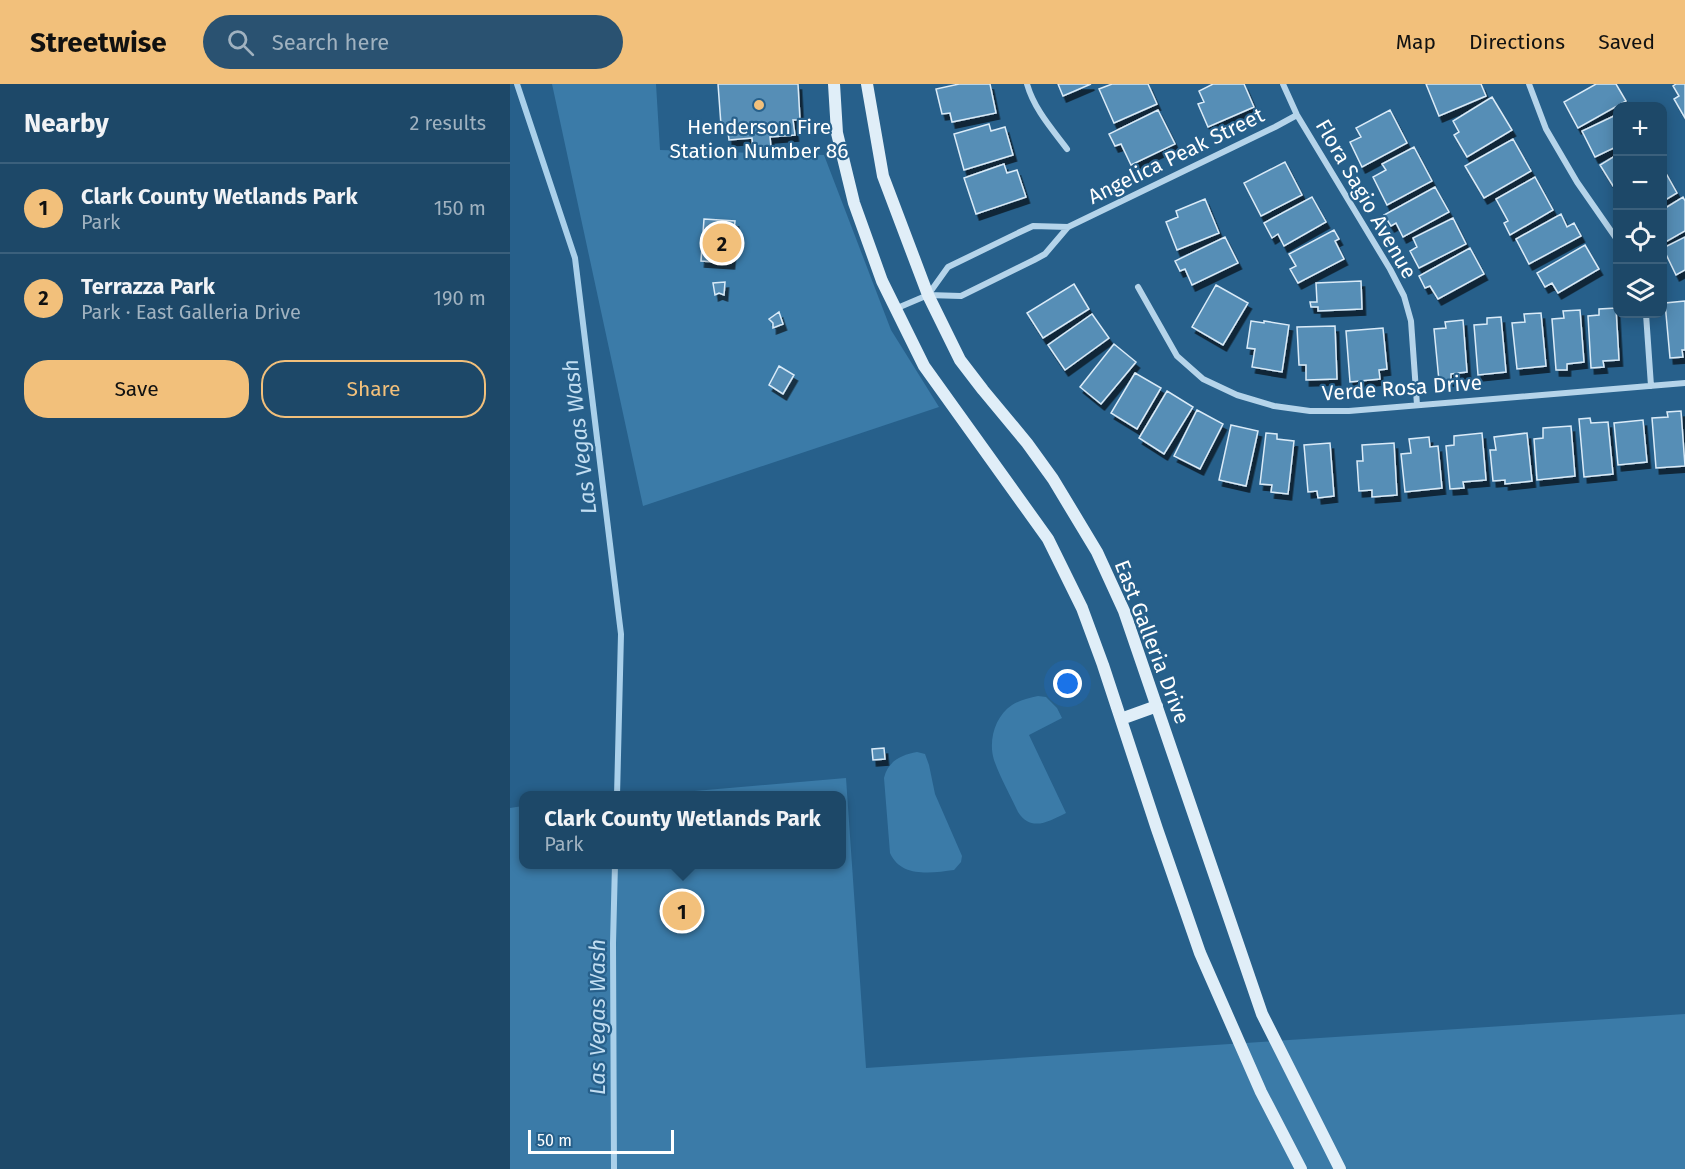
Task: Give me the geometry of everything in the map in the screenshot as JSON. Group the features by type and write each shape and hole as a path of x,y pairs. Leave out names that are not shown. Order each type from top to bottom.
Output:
{"main road":[{"path":"834,84 837,133 854,203 882,281 924,366 1048,540 1082,608 1200,952 1261,1092 1300,1169"},
{"name":"East Galleria Drive","path":"867,84 884,176 928,295 960,360 1053,479 1097,552 1124,611 1262,1014 1340,1169"},
{"path":"1121,719 1157,706"}],"street":[{"path":"1027,84 1045,120 1067,149"},
{"name":"Flora Sagio Avenue","path":"1283,84 1297,115 1404,296 1411,321 1417,405"},
{"path":"1529,84 1546,129 1577,182 1613,236"},
{"name":"Angelica Peak Street","path":"895,309 928,295 961,296 1045,254 1068,227 1297,115"},
{"name":"Angelica Peak Street","path":"928,295 948,267 1020,232 1033,226 1068,227"},
{"name":"Verde Rosa Drive","path":"1138,287 1177,356 1203,379 1237,395 1274,406 1310,411 1349,411 1685,383"},
{"path":"1646,318 1651,386"}],"shaded area":[{"path":"552,84 656,84 660,150 824,155 891,330 939,407 643,506"},
{"path":"1038,696 1046,697 1057,708 1062,718 1029,735 1066,813 1046,822 1034,823 1028,822 1018,812 996,766 992,745 997,722 1006,710 1018,702"},
{"path":"917,752 925,754 935,794 962,856 961,862 954,870 927,873 909,870 895,861 890,853 884,778 892,763"},
{"path":"846,778 866,1068 1685,1014 1685,1169 510,1169 510,808 519,807 519,869 846,869 846,791 695,791"}],"building":[{"name":"Henderson Fire Station Number 86","path":"718,84 798,84 800,120 793,120 795,135 770,137 771,147 753,148 752,138 729,140 727,124 721,125"},
{"path":"959,84 990,84 996,113 952,122 950,113 942,114 936,89"},
{"path":"1058,84 1091,84 1063,96"},
{"path":"1112,84 1148,84 1157,104 1114,123 1099,89"},
{"path":"1213,84 1244,84 1254,107 1208,127 1198,104 1204,102 1199,91"},
{"path":"1426,84 1481,84 1486,96 1439,116"},
{"path":"1596,84 1616,84 1626,101 1613,102 1613,108 1578,128 1564,102"},
{"path":"1685,84 1685,118 1674,99 1679,96 1673,86"},
{"path":"1492,97 1512,130 1467,157 1454,135 1459,132 1453,121"},
{"path":"1158,110 1175,144 1131,165 1121,144 1115,146 1109,134"},
{"path":"1390,110 1407,143 1362,167 1350,142 1361,137 1356,128"},
{"path":"1613,116 1613,148 1595,157 1582,131"},
{"path":"989,124 991,131 1005,127 1013,155 964,170 954,134"},
{"path":"1513,139 1531,171 1484,198 1465,166"},
{"path":"1414,147 1432,181 1387,205 1373,177 1386,170 1382,164"},
{"path":"1613,157 1613,186 1600,165"},
{"path":"1285,162 1302,195 1261,216 1244,183"},
{"path":"1004,164 1007,173 1017,170 1026,197 976,214 964,178"},
{"path":"1667,175 1677,193 1667,199"},
{"path":"1535,177 1553,210 1510,235 1504,223 1508,221 1496,199"},
{"path":"1435,187 1449,212 1403,237 1396,223 1391,226 1384,215"},
{"path":"1312,197 1326,222 1284,246 1278,234 1272,238 1264,223"},
{"path":"1683,197 1685,201 1685,231 1667,241 1667,210 1667,207"},
{"path":"1205,199 1219,233 1177,250 1166,222 1178,217 1176,211"},
{"path":"1561,214 1567,227 1574,223 1581,236 1529,264 1516,239"},
{"path":"1453,218 1466,244 1419,268 1410,251 1417,247 1413,238"},
{"path":"704,219 735,221 731,263 701,261"},
{"path":"1334,230 1339,239 1335,241 1344,259 1298,283 1290,269 1296,266 1289,254"},
{"path":"1225,237 1238,263 1192,285 1185,269 1180,271 1175,261"},
{"path":"1685,237 1685,270 1676,275 1667,256 1667,246"},
{"path":"1585,245 1599,269 1558,293 1552,283 1545,287 1537,273"},
{"path":"1470,248 1484,274 1438,299 1430,286 1425,288 1419,276"},
{"path":"1361,281 1362,309 1318,311 1318,307 1311,307 1310,302 1317,302 1316,283"},
{"path":"725,282 724,295 719,293 715,295 713,283"},
{"path":"1074,284 1089,309 1043,338 1027,313"},
{"path":"1216,285 1248,303 1223,345 1192,327"},
{"path":"1685,301 1683,357 1670,358 1667,303"},
{"path":"1613,308 1613,318 1617,318 1619,360 1603,361 1604,367 1591,368 1588,316 1599,315 1599,309"},
{"path":"1580,310 1584,362 1567,364 1567,370 1556,370 1552,319 1564,318 1563,311"},
{"path":"779,312 783,324 773,328 773,323 769,319"},
{"path":"1541,313 1546,366 1517,369 1512,323 1525,322 1524,314"},
{"path":"1092,314 1109,338 1065,370 1048,345"},
{"path":"1501,317 1506,372 1478,375 1474,325 1487,324 1487,318"},
{"path":"1463,320 1467,372 1451,374 1451,380 1439,381 1434,329 1446,328 1445,322"},
{"path":"1251,321 1289,325 1282,372 1252,367 1255,349 1247,348"},
{"path":"1335,326 1337,379 1306,380 1306,365 1299,365 1297,327"},
{"path":"1383,328 1387,369 1379,370 1380,379 1350,382 1346,331"},
{"path":"1114,344 1136,362 1101,404 1080,387"},
{"path":"779,366 794,375 783,394 769,385"},
{"path":"1135,373 1161,388 1137,429 1111,413"},
{"path":"1167,391 1193,407 1164,454 1139,438"},
{"path":"1197,410 1223,424 1200,469 1174,456"},
{"path":"1681,411 1685,466 1656,468 1652,418 1668,417 1667,412"},
{"path":"1590,418 1591,423 1608,422 1613,474 1584,477 1579,419"},
{"path":"1643,420 1647,462 1618,465 1614,423"},
{"path":"1231,425 1258,431 1246,486 1219,480"},
{"path":"1571,426 1575,476 1537,480 1534,439 1543,438 1543,428"},
{"path":"1266,433 1277,434 1277,439 1294,441 1288,494 1271,492 1272,485 1260,484"},
{"path":"1482,433 1486,480 1463,482 1464,488 1450,489 1446,446 1454,445 1454,436"},
{"path":"1527,433 1532,481 1505,484 1505,480 1493,481 1490,450 1496,450 1494,437"},
{"path":"1429,437 1430,447 1438,446 1442,488 1405,492 1401,454 1411,453 1409,439"},
{"path":"1330,443 1334,496 1318,498 1317,491 1308,492 1304,445"},
{"path":"1394,443 1397,495 1372,497 1372,490 1359,491 1357,461 1363,461 1362,445"},
{"path":"884,748 885,759 873,760 872,749"}],"waterway":[{"name":"Las Vegas Wash","path":"517,84 575,258 621,634 617,791"},
{"name":"Las Vegas Wash","path":"614,1169 615,869"}],"place":[{"name":"Henderson Fire Station Number 86","path":"759,105"},
{"name":"Terrazza Park","path":"722,243"},
{"name":"Clark County Wetlands Park","path":"682,911"}]}
